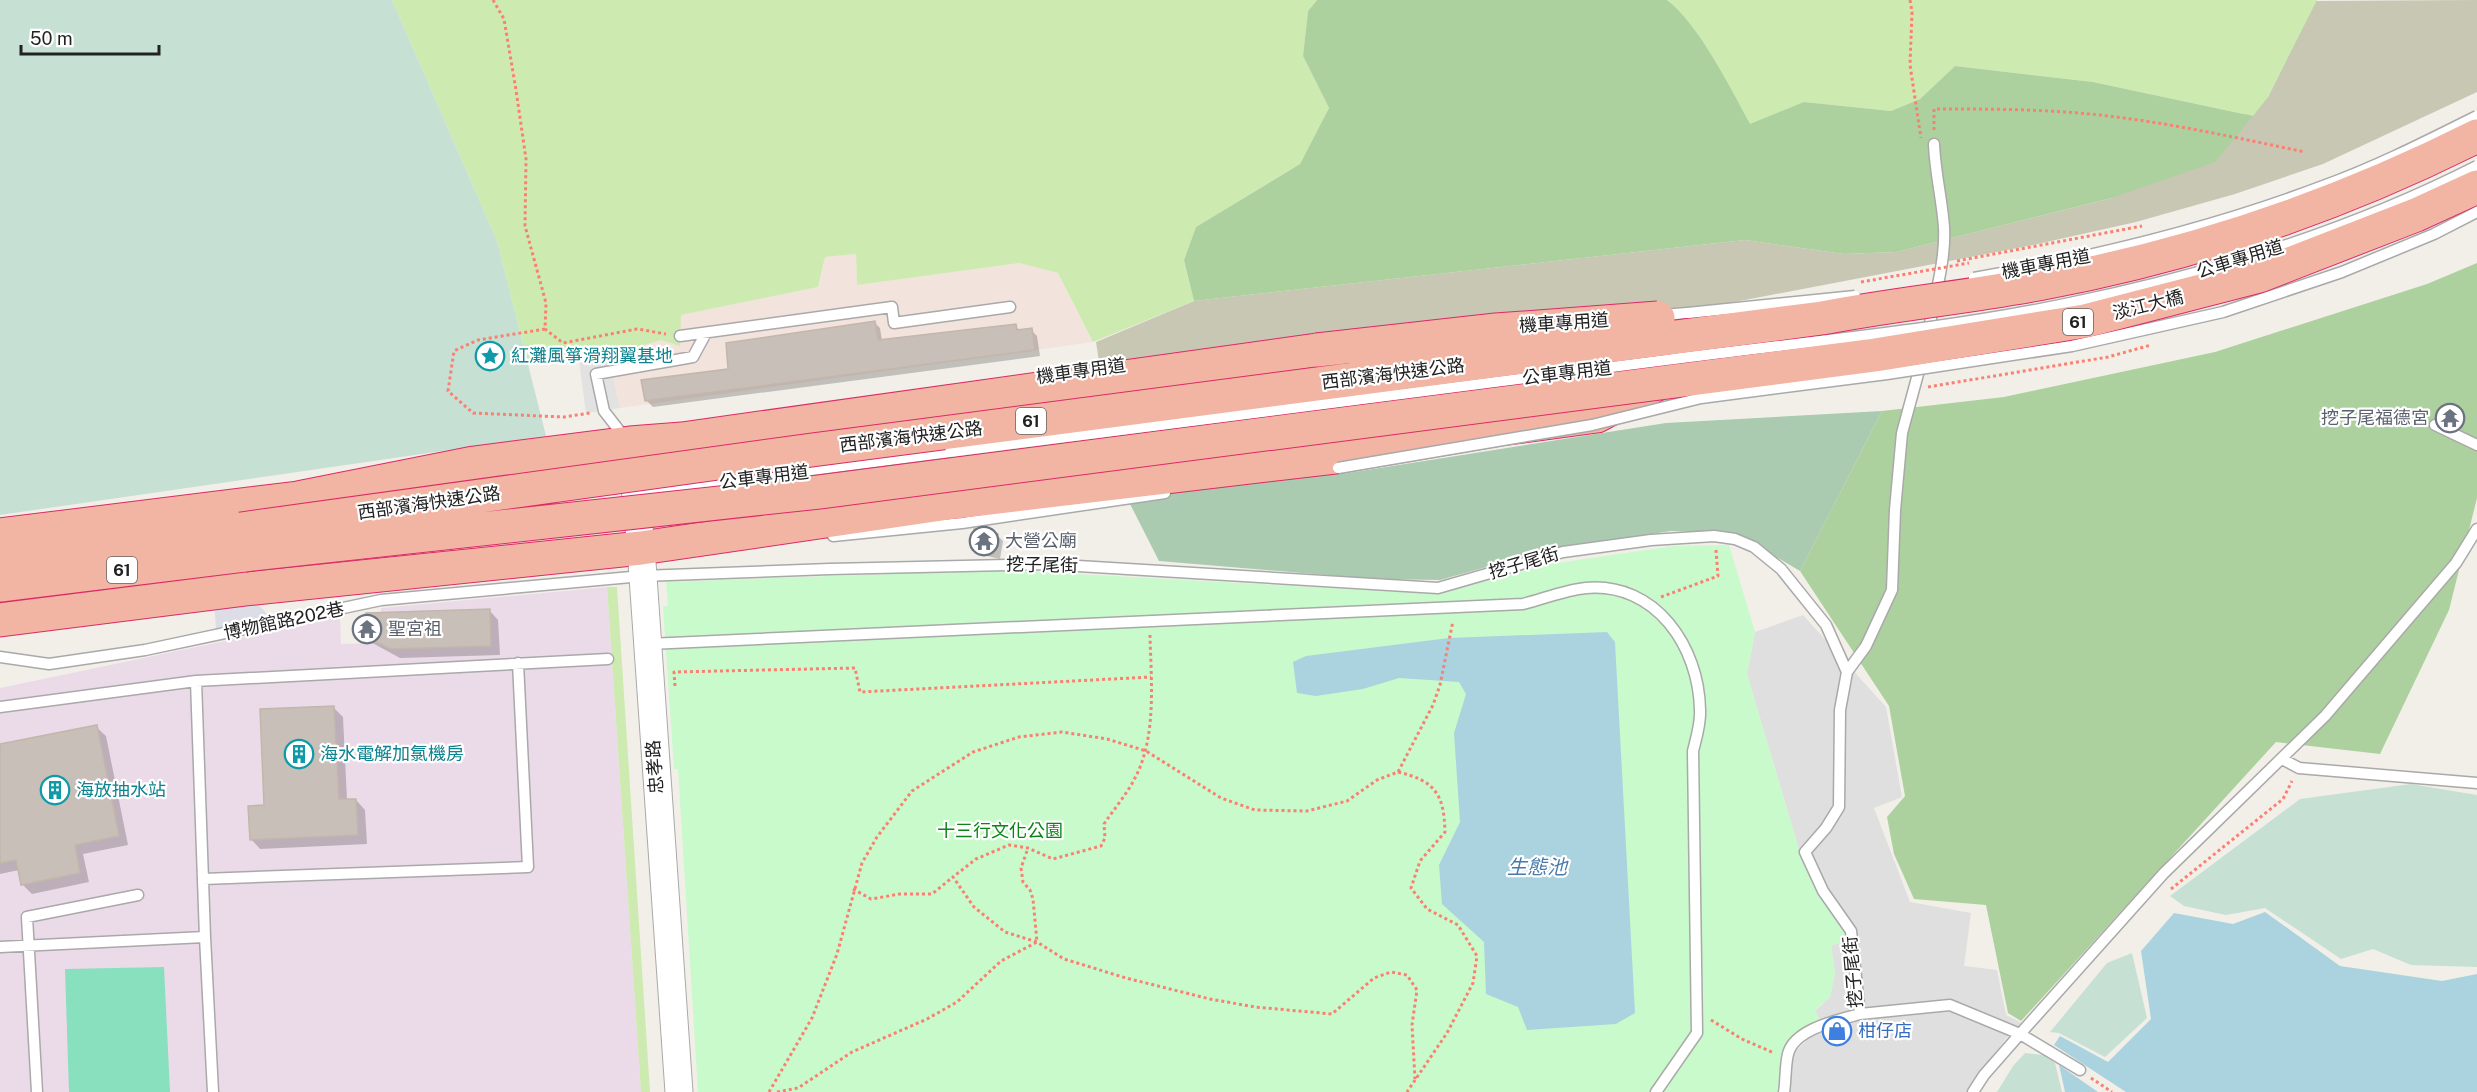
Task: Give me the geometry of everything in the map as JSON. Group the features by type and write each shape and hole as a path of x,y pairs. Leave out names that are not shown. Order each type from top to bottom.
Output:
{"highway":[{"name":"61","path":"1822,318 2042,283 2139,261 2245,232 2327,203 2477,136"},
{"name":"淡江大橋","path":"1659,383 1875,355 2085,321 2259,276 2416,215 2477,187"},
{"path":"0,535 298,498 474,463 630,443 682,439 938,397 1410,338 1689,316 1769,306 1808,311 1822,318"},
{"name":"西部濱海快速公路","path":"0,560 824,448 1822,318"},
{"path":"0,620 234,590 489,562 642,562 1335,457 1500,429 1597,416 1659,383"},
{"name":"西部濱海快速公路","path":"0,585 244,555 819,492 1659,383"}],"street":[{"name":"忠孝路","path":"630,443 642,562 679,1092"}],"lane":[{"name":"機車專用道","path":"1968,279 2134,246 2235,217 2325,186 2425,142 2477,116"},
{"path":"1847,672 1866,646 1892,591 1895,510 1902,433 1928,340 1941,264 1944,227 1935,170 1934,144"},
{"name":"公車專用道","path":"636,493 1888,333 2068,303 2205,270 2312,237 2398,203 2477,165"},
{"path":"1326,470 1592,425 1701,398 1887,374 2084,344 2234,309 2342,272 2434,234 2477,212"},
{"path":"1922,287 1945,283"},
{"name":"機車專用道","path":"1169,359 1320,339 1688,313 1865,295"},
{"path":"680,336 892,307 894,323 1010,307"},
{"path":"630,443 604,411 596,374 693,357 706,333"},
{"path":"938,397 1006,382"},
{"path":"2435,425 2477,445"},
{"path":"818,537 958,513 1173,492"},
{"path":"1973,1092 1984,1075 2164,873 2325,716 2456,563 2477,529"},
{"name":"挖子尾街","path":"642,562 830,568 1045,564 1438,588 1563,552 1651,540 1714,536 1735,539 1754,547 1781,569 1826,625 1847,672 1840,710 1839,807 1826,828 1805,852 1823,891 1851,931 1860,1014 1833,1021 1796,1038 1790,1049"},
{"path":"642,562 675,552 735,546"},
{"name":"博物館路202巷","path":"0,657 49,664 145,650 381,600 642,562"},
{"path":"646,644 1523,604 1586,588 1621,590 1648,602 1676,631 1694,667 1701,712 1693,751 1697,1033 1656,1092"},
{"path":"0,707 196,681 608,659"},
{"path":"203,879 528,867 519,663"},
{"path":"196,681 213,1092"},
{"path":"2283,759 2299,768 2477,783"},
{"path":"37,1092 27,917 138,895"},
{"path":"0,946 205,937"},
{"path":"1860,1014 1950,1005 2020,1034 2080,1070"},
{"path":"1784,1092 1790,1049"}],"path":[{"path":"493,0 504,20 516,90 526,159 525,226 546,303 545,329"},
{"path":"1910,0 1912,12 1910,65 1922,142 1935,170"},
{"path":"1934,144 1934,109 2024,109 2116,117 2212,132 2305,152"},
{"path":"1851,283 2034,251 2145,226 1941,264"},
{"path":"604,411 564,417 473,413 448,391 454,351 478,340 545,329 563,343 637,329 680,336"},
{"path":"1914,389 2033,372 2108,357 2153,344"},
{"path":"1648,602 1718,576 1714,536"},
{"path":"853,889 871,899 900,894 932,894 976,859 1009,845 1028,848 1053,859 1101,846 1105,838 1104,824 1135,779 1146,751 1151,677 1150,622"},
{"path":"1398,772 1440,685 1451,630"},
{"path":"674,672 855,668 860,693 1151,677"},
{"path":"770,1092 812,1018 837,954 862,863 877,837 912,790 973,752 1018,737 1062,732 1107,739 1146,751 1221,798 1255,810 1306,811 1347,801 1377,780 1398,772 1417,777 1433,789 1444,807 1445,832 1420,861 1412,888 1427,909 1458,925 1477,956 1473,983 1447,1033 1407,1092"},
{"path":"2170,890 2283,799 2299,768"},
{"path":"1028,848 1022,868 1023,882 1030,890 1033,899 1037,942"},
{"path":"953,877 974,907 1005,932 1037,942 1064,959 1126,978 1210,999 1332,1014 1374,978 1391,972 1407,975 1417,990 1412,1025 1415,1079"},
{"path":"777,1092 798,1088 852,1052 927,1019 957,1002 1001,962 1037,942"},
{"path":"1698,1010 1742,1039 1775,1054 1790,1049"},
{"path":"2080,1070 2112,1092"}],"shaded area":[{"path":"0,0 392,0 497,241 546,436 0,515"},
{"path":"2477,0 2477,92 2323,164 2235,194 2136,222 2033,245 1708,307 1100,368 1096,342 1194,301 1745,240 1844,254 1897,252 2112,198 2268,97 2315,1"},
{"path":"856,254 857,285 1019,263 1058,273 1093,342 620,408 608,356 661,340 681,315 818,287 825,257"},
{"path":"608,356 620,408 586,413 579,361"},
{"path":"607,587 641,1092 0,1092 0,688 340,617 341,644 381,643 381,608"},
{"path":"250,596 272,619 216,630 214,599"},
{"path":"1803,615 1886,707 1902,797 1874,808 1910,902 1971,913 1964,966 1997,970 2006,1015 2022,1023 2008,1036 1966,1092 1788,1092 1793,1054 1811,1036 1824,1031 1815,1011 1830,997 1835,973 1831,945 1848,942 1800,853 1747,674 1755,632"},
{"path":"2411,784 2477,795 2477,967 2411,965 2373,949 2341,959 2265,908 2226,915 2184,906 2170,896 2300,799"},
{"path":"2132,953 2147,1018 2105,1057 2059,1033 2050,1032 2107,963"},
{"path":"2025,1053 2043,1055 2055,1063 2062,1092 1997,1092 2013,1066"}],"green space":[{"path":"392,0 1317,0 1308,11 1303,56 1329,108 1300,164 1196,227 1184,260 1194,301 1093,342 1058,273 1019,263 857,285 856,254 825,257 818,287 681,315 680,346 661,340 608,356 527,360 497,241"},
{"path":"1317,0 1667,0 1679,10 1702,40 1750,124 1804,102 1891,111 1920,99 1955,66 2093,82 2253,116 2215,162 2112,198 1897,252 1844,254 1745,240 1194,301 1184,260 1196,227 1300,164 1329,108 1303,56 1308,11"},
{"path":"1667,0 2317,0 2268,97 2253,116 2093,82 1955,66 1920,99 1891,111 1804,102 1750,125 1702,40 1679,10"},
{"path":"2477,263 2477,498 2449,610 2380,754 2276,742 2021,1021 2008,1013 1986,905 1914,899 1894,854 1887,817 1905,796 1889,706 1800,571 1882,411 2004,397 2215,352 2427,284"},
{"path":"1882,411 1800,571 1736,533 1671,531 1547,550 1440,580 1374,579 1159,561 1126,496 1348,473 1666,423"},
{"name":"十三行文化公園","path":"1729,545 1755,632 1747,674 1800,853 1849,942 1831,945 1835,973 1830,997 1815,1010 1820,1021 1795,1032 1782,1052 1777,1092 698,1092 678,769 674,769 663,606 668,606 666,582 1004,570 1438,594 1550,564 1674,546"},
{"path":"607,587 617,587 650,1092 641,1092"},
{"path":"164,967 170,1092 69,1092 65,969"}],"water":[{"name":"生態池","path":"1607,632 1615,642 1635,1013 1616,1024 1527,1030 1518,1007 1486,994 1484,942 1442,904 1439,865 1460,822 1454,733 1466,694 1459,682 1399,678 1363,689 1316,696 1297,693 1293,662 1306,656 1449,638"},
{"path":"2265,912 2340,966 2442,981 2477,974 2477,1092 2126,1092 2054,1045 2060,1036 2108,1062 2151,1019 2141,951 2174,913 2233,924"},
{"path":"2059,1065 2098,1092 2065,1092"}],"building":[{"path":"875,321 878,340 1016,324 1017,330 1032,328 1035,350 645,401 641,380 728,369 726,343"},
{"name":"大營公廟","path":"974,529 998,534 994,554 971,548"},
{"path":"490,609 491,646 390,649 356,631 366,613"},
{"name":"海水電解加氯機房","path":"334,706 339,799 356,799 358,835 250,840 248,806 264,805 260,709"},
{"name":"海放抽水站","path":"97,725 119,836 75,845 80,873 21,885 16,860 0,863 0,744"}],"place":[{"name":"紅灘風箏滑翔翼基地","path":"490,356"},
{"name":"挖子尾福德宮","path":"2450,418"},
{"name":"大營公廟","path":"984,541"},
{"name":"聖宮祖","path":"367,629"},
{"name":"海水電解加氯機房","path":"299,754"},
{"name":"海放抽水站","path":"55,790"},
{"name":"柑仔店","path":"1837,1031"}]}
